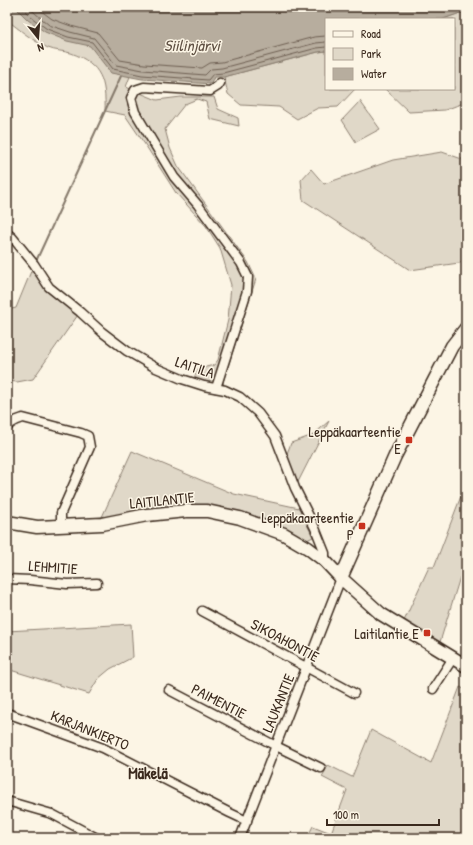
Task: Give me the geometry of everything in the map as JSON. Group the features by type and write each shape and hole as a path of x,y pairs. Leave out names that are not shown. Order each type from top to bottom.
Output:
{"street":[{"path":"216,388 247,291 248,277 241,263 198,205 174,177 135,112 131,98 135,90 144,87 210,91 220,83"},
{"name":"LAITILA","path":"7,233 34,264 49,287 127,351 156,368 182,379 204,386 225,390 240,397 258,413 275,436 295,488 325,553 326,562"},
{"path":"341,578 395,456 452,346 466,328"},
{"path":"7,428 8,425 15,420 23,418 88,436 90,447 61,513 61,526"},
{"name":"LAITILANTIE","path":"7,522 37,526 102,524 147,515 186,511 207,511 240,518 284,534 308,548 326,562 341,578 381,614 466,666"},
{"name":"LAUKANTIE","path":"240,838 341,578"},
{"name":"LEHMITIE","path":"7,579 67,584 97,583"},
{"name":"SIKOAHONTIE","path":"202,612 354,693"},
{"path":"433,689 453,658"},
{"name":"PAIMENTIE","path":"169,690 321,768"},
{"name":"KARJANKIERTO","path":"7,713 103,748 247,821"},
{"path":"7,800 52,814 97,838"}],"green space":[{"path":"7,7 81,7 140,50 126,87 157,100 181,97 214,97 218,109 238,118 239,126 210,119 206,102 197,99 185,104 165,129 170,148 178,166 248,262 256,279 223,382 225,390 182,379 194,378 198,369 214,365 218,360 228,320 231,285 220,248 206,226 176,193 125,115 105,111 103,83 96,69 81,57 71,53 48,48 32,39 7,20"},
{"path":"466,11 466,102 445,110 409,112 386,90 455,90 455,18 446,18"},
{"path":"325,51 325,90 354,90 338,107 318,108 297,119 279,107 241,105 228,94 224,77"},
{"path":"360,101 380,129 356,142 342,120"},
{"path":"442,152 462,159 466,167 466,262 410,270 303,200 301,180 311,169 324,184 393,160"},
{"path":"34,264 49,287 80,312 33,379 17,382 7,381 7,310 16,308"},
{"path":"329,421 295,488 285,459 291,443 313,435"},
{"path":"132,451 234,494 299,508 313,537 305,541 240,514 146,511 102,517"},
{"path":"466,483 466,579 460,577 440,642 404,621 429,567 434,567"},
{"path":"131,624 133,657 110,669 98,679 89,694 7,669 7,631"},
{"path":"460,687 466,690 466,838 307,838 313,826 331,833 347,790 322,777 328,765 352,777 371,730 431,763"}],"water":[{"name":"Siilinjärvi","path":"15,7 466,7 466,11 446,18 325,18 325,51 224,77 214,77 211,84 142,79 111,73 90,46 67,41 45,32 28,20"}],"waterway":[{"path":"37,259 121,76"}],"place":[{"name":"Leppäkaarteentie E","path":"409,440"},
{"name":"Leppäkaarteentie P","path":"362,526"},
{"name":"Laitilantie E","path":"427,633"}],"district":[{"name":"Mäkelä","path":"148,773"}]}
